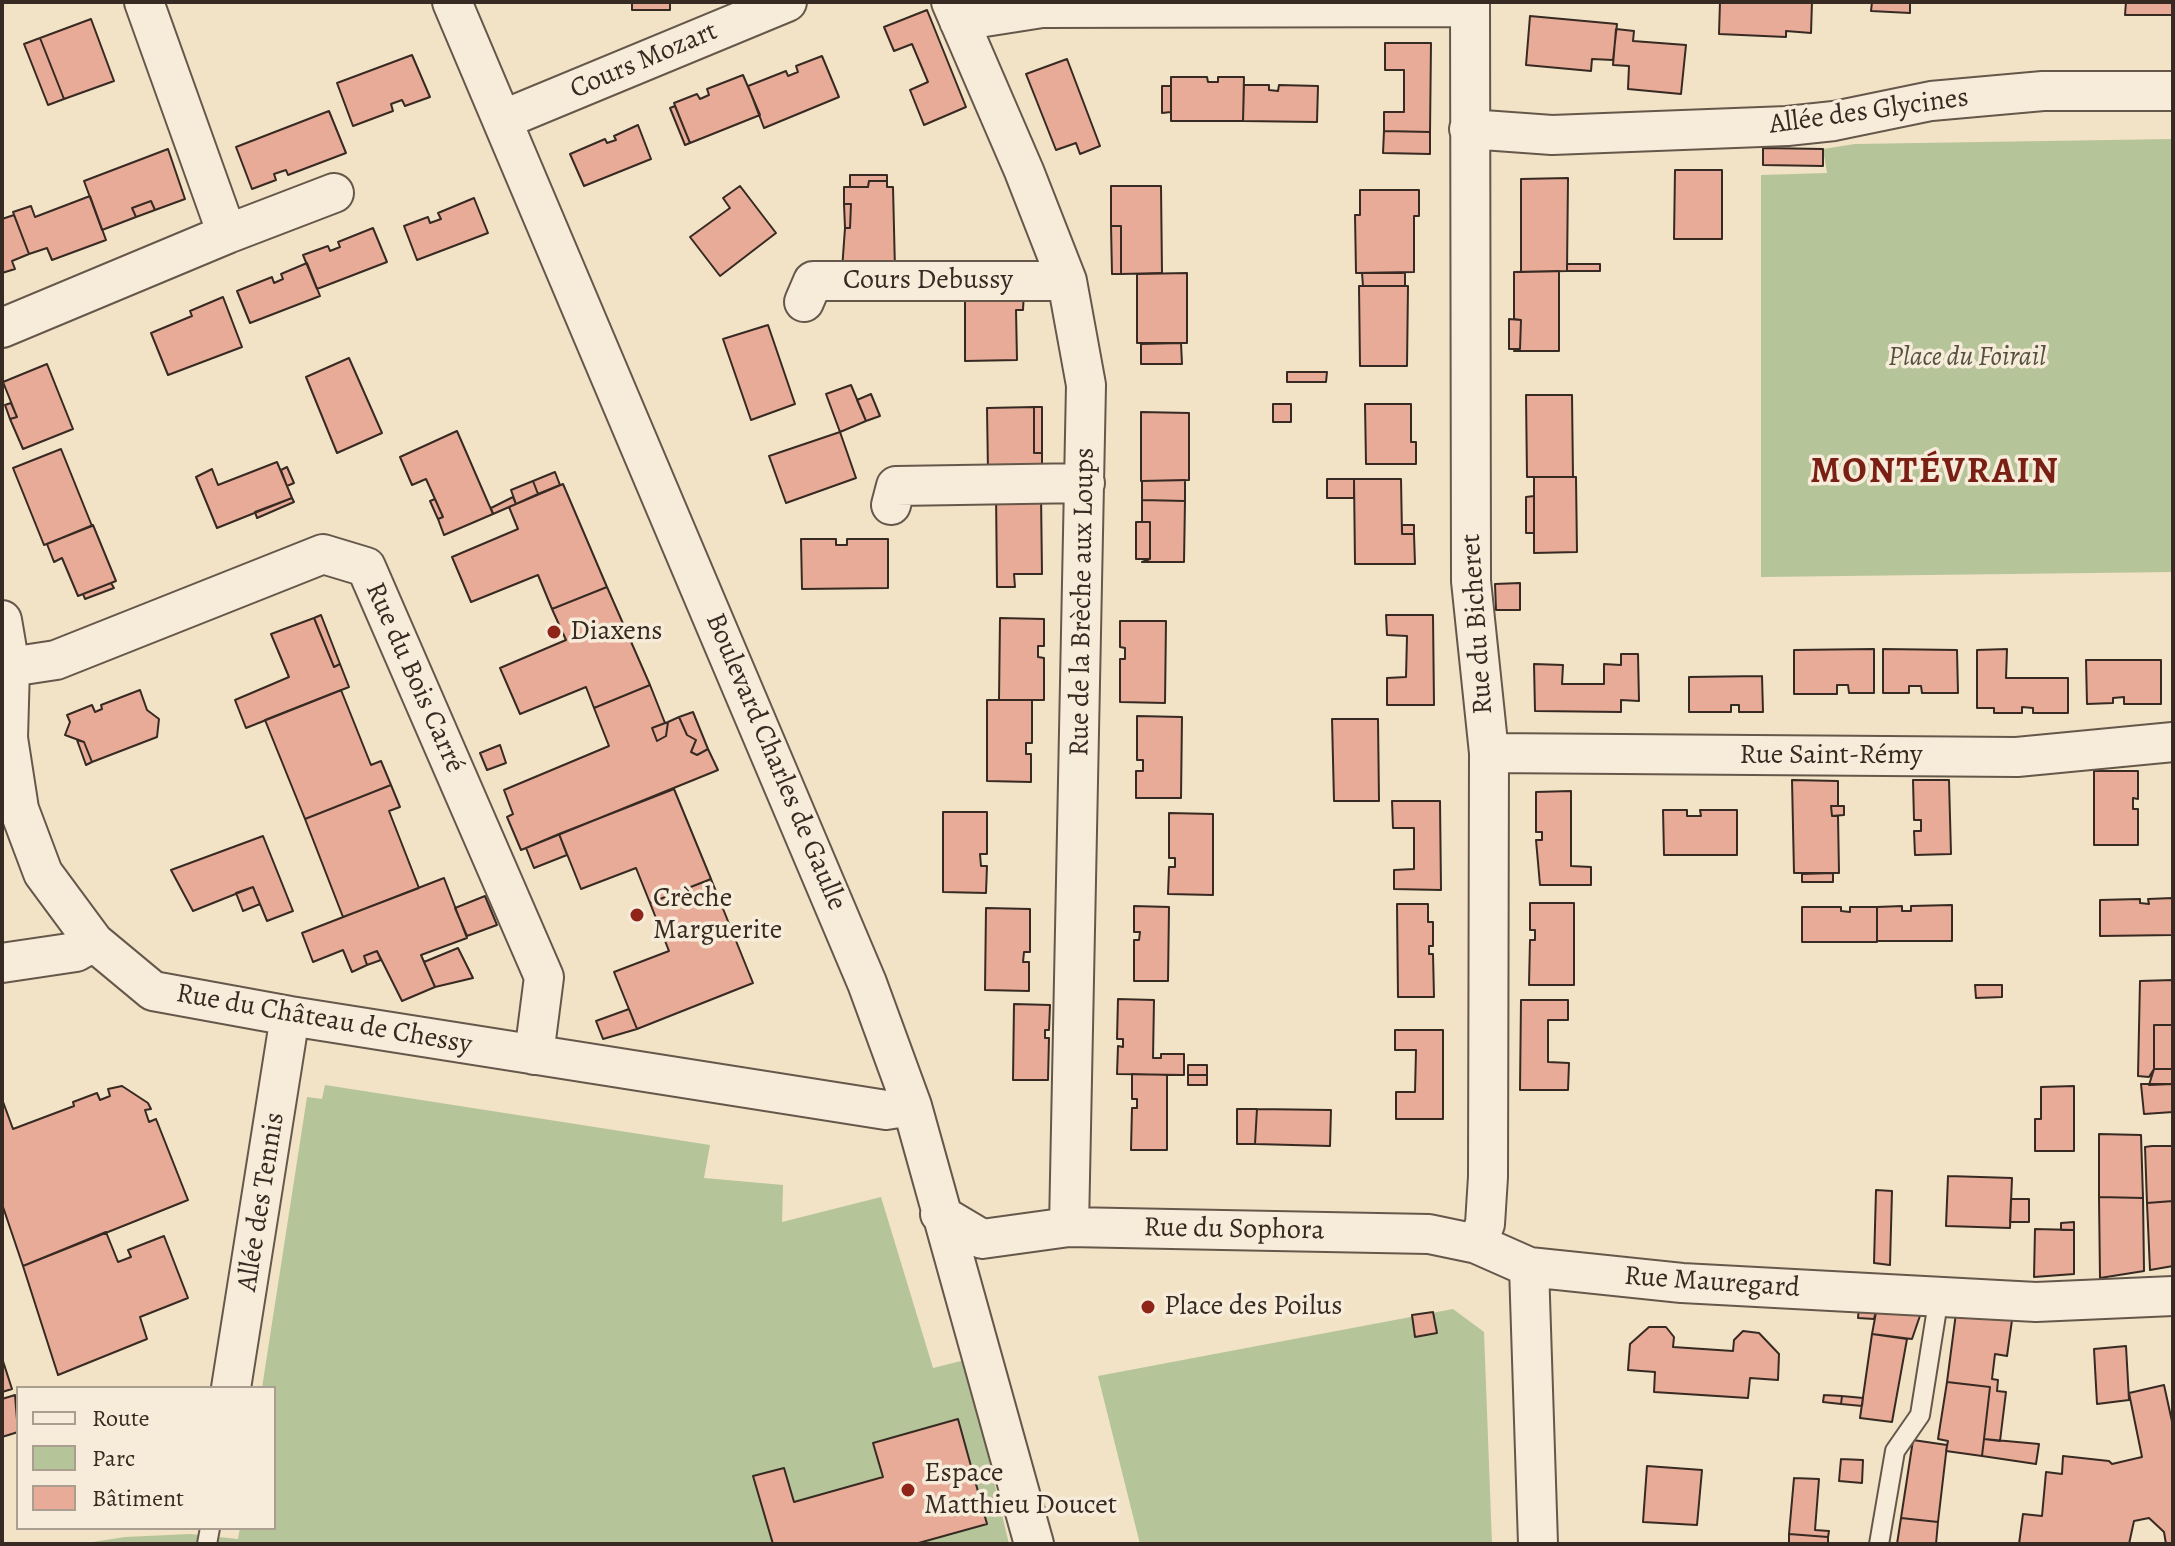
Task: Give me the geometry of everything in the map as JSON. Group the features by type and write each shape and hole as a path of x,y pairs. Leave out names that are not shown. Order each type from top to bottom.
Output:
{"street":[{"path":"144,2 227,234"},
{"name":"Boulevard Charles de Gaulle","path":"452,2 841,916 912,1106 1034,1544"},
{"name":"Cours Mozart","path":"502,120 787,2"},
{"path":"955,12 1042,8 1470,4"},
{"name":"Rue du Bicheret","path":"1470,4 1471,581 1489,753 1488,1177 1485,1224 1477,1244"},
{"name":"Rue de la Brèche aux Loups","path":"955,12 1067,281 1086,385 1069,1227"},
{"name":"Allée des Glycines","path":"1469,129 1552,135 1787,126 1834,121 1931,101 2043,91 2173,91"},
{"path":"2,328 334,193"},
{"name":"Cours Debussy","path":"804,302 813,281 1067,281"},
{"path":"891,505 896,486 1085,483"},
{"name":"Rue du Bois Carré","path":"10,667 56,660 323,554 366,567 544,977 534,1055"},
{"name":"Rue du Château de Chessy","path":"2,620 10,667 8,738 19,809 43,873 94,942 153,991 290,1016 886,1110 912,1106"},
{"name":"Rue Saint-Rémy","path":"1489,753 2017,757 2173,742"},
{"path":"2,963 76,952 94,942"},
{"name":"Allée des Tennis","path":"231,1386 290,1016"},
{"name":"Rue du Sophora","path":"940,1214 982,1239 1069,1227 1429,1234 1477,1244 1529,1267"},
{"path":"1529,1267 1538,1544"},
{"name":"Rue Mauregard","path":"1529,1267 1682,1283 2063,1302 2173,1296"}],"lane":[{"path":"1879,1544 1895,1451 1920,1415 1939,1296"}],"green space":[{"name":"Place du Foirail","path":"2173,139 2173,572 1761,577 1761,175 1827,173 1823,149 1855,144"},
{"path":"325,1085 710,1145 704,1178 783,1185 782,1222 881,1197 933,1368 965,1360 1009,1544 80,1544 125,1537 190,1534 238,1539 240,1530 276,1530 276,1386 262,1386 307,1097 322,1099"},
{"path":"1453,1309 1484,1332 1492,1544 1140,1544 1098,1376"}],"building":[{"path":"587,2 670,2 670,10 632,10 632,3"},
{"path":"1720,2 1812,2 1811,33 1786,31 1786,37 1719,34"},
{"path":"1872,2 1910,2 1910,13 1871,11"},
{"path":"2126,2 2173,2 2173,15 2125,15"},
{"path":"927,10 966,107 924,125 910,90 928,82 912,44 894,51 884,27"},
{"path":"1530,16 1617,24 1613,60 1592,59 1591,71 1526,65"},
{"path":"91,19 114,81 64,99 40,38"},
{"path":"1616,29 1634,31 1633,41 1686,45 1681,94 1628,89 1629,66 1613,65"},
{"path":"40,38 64,99 48,105 24,44"},
{"path":"1385,43 1431,43 1430,132 1384,131 1384,112 1404,112 1404,70 1385,70"},
{"path":"412,55 430,97 405,106 402,100 391,104 393,111 353,126 337,83"},
{"path":"822,56 839,97 764,128 748,86 786,71 788,76 798,72 796,66"},
{"path":"1067,59 1100,146 1080,154 1076,143 1056,150 1026,74"},
{"path":"743,75 760,115 690,143 674,103 697,94 700,99 709,95 707,89"},
{"path":"1171,77 1207,77 1208,82 1218,82 1218,77 1244,77 1243,121 1171,121"},
{"path":"1244,85 1269,85 1269,90 1278,91 1279,85 1318,86 1317,122 1243,121"},
{"path":"1162,86 1171,86 1171,112 1162,113"},
{"path":"675,106 690,143 685,145 670,108"},
{"path":"329,111 346,153 288,175 286,170 274,174 276,180 252,189 236,147"},
{"path":"638,125 651,159 584,186 570,154 605,139 607,143 616,140 614,136"},
{"path":"1384,131 1430,132 1430,154 1383,153"},
{"path":"1763,148 1823,149 1823,166 1763,165"},
{"path":"168,149 185,199 155,210 151,201 132,208 136,217 102,230 84,181"},
{"path":"1675,170 1722,170 1722,239 1674,239"},
{"path":"850,175 887,175 887,181 869,181 868,187 850,187"},
{"path":"1568,178 1567,271 1521,272 1521,179"},
{"path":"869,181 887,181 887,187 893,187 895,270 842,270 845,228 850,228 851,204 844,204 844,187 868,187"},
{"path":"740,186 776,233 720,276 690,237 730,208 723,198"},
{"path":"1111,186 1161,186 1162,273 1121,274 1121,226 1111,226"},
{"path":"1360,190 1419,190 1419,216 1414,216 1414,272 1356,273 1355,215 1360,215"},
{"path":"90,196 106,240 52,260 47,248 29,254 13,212 31,206 35,217"},
{"path":"474,198 488,233 417,260 404,226 428,217 430,223 441,219 438,213"},
{"path":"151,201 155,210 136,217 132,208"},
{"path":"844,204 851,204 850,228 845,228"},
{"path":"14,215 29,254 12,261 15,269 2,273 2,219"},
{"path":"1111,226 1121,226 1121,274 1112,274"},
{"path":"373,228 387,262 317,289 303,255 328,246 330,251 340,247 338,242"},
{"path":"307,263 320,296 250,323 237,291 272,277 274,283 283,279 281,274"},
{"path":"1567,264 1600,264 1600,271 1567,271"},
{"path":"1559,271 1559,351 1514,351 1520,349 1521,320 1514,319 1514,272"},
{"path":"1187,273 1187,343 1137,343 1137,274"},
{"path":"1362,273 1405,273 1405,286 1363,286"},
{"path":"1359,286 1408,286 1407,366 1360,366"},
{"path":"965,290 1024,291 1023,310 1016,310 1017,360 965,361"},
{"path":"223,297 242,347 168,375 151,333 192,316 190,311"},
{"path":"1509,319 1521,320 1520,349 1509,349"},
{"path":"768,325 795,404 751,420 723,339"},
{"path":"1181,343 1182,364 1141,364 1141,344"},
{"path":"349,358 382,433 337,453 306,377"},
{"path":"47,364 73,429 23,449 10,419 17,417 3,382"},
{"path":"1287,372 1327,372 1326,382 1287,382"},
{"path":"851,385 866,421 840,432 826,394"},
{"path":"871,394 880,416 866,421 857,400"},
{"path":"1526,395 1572,395 1573,477 1527,477"},
{"path":"11,403 17,417 10,419 5,405"},
{"path":"1273,404 1291,404 1291,422 1273,422"},
{"path":"1365,404 1411,404 1411,442 1416,442 1416,464 1366,464"},
{"path":"1034,407 1042,407 1042,453 1034,453"},
{"path":"1034,407 1034,453 1042,453 1042,472 988,472 987,408"},
{"path":"1141,412 1189,413 1189,480 1141,481"},
{"path":"457,431 493,514 444,535 438,519 443,517 426,479 412,485 400,457"},
{"path":"840,432 856,478 786,503 769,456"},
{"path":"61,449 92,526 44,545 13,468"},
{"path":"277,462 292,498 217,528 196,477 212,469 218,485"},
{"path":"287,467 294,483 287,486 281,470"},
{"path":"555,472 560,485 538,494 533,481"},
{"path":"1534,477 1576,477 1577,552 1534,553"},
{"path":"1327,479 1354,479 1354,498 1327,498"},
{"path":"1354,479 1401,479 1402,534 1414,534 1415,564 1355,564"},
{"path":"1185,480 1185,501 1142,500 1142,481"},
{"path":"533,481 538,494 516,504 511,490"},
{"path":"563,484 607,587 552,609 538,575 471,602 452,557 518,529 509,507"},
{"path":"996,493 1041,493 1042,574 1014,574 1015,587 997,587"},
{"path":"1534,496 1534,533 1526,533 1526,497"},
{"path":"513,497 516,504 493,514 491,508"},
{"path":"292,498 294,502 257,518 255,512"},
{"path":"435,499 443,517 438,519 430,501"},
{"path":"1142,500 1185,501 1184,562 1142,562 1150,559 1150,522 1142,522"},
{"path":"1136,522 1150,522 1150,559 1136,559"},
{"path":"93,525 116,581 78,596 62,558 54,562 47,544"},
{"path":"1402,525 1414,525 1414,534 1402,534"},
{"path":"801,539 836,539 836,545 847,545 847,539 888,539 888,588 802,589"},
{"path":"111,583 114,588 85,599 83,594"},
{"path":"1520,583 1520,610 1496,610 1495,584"},
{"path":"607,587 650,685 594,708 586,687 520,714 500,668 566,640 552,609"},
{"path":"321,615 340,664 334,667 314,618"},
{"path":"1386,615 1433,615 1434,705 1387,705 1387,678 1406,677 1407,636 1387,635"},
{"path":"314,618 334,667 340,664 349,687 246,728 235,700 289,677 271,634"},
{"path":"1000,618 1044,619 1044,646 1038,646 1038,657 1044,658 1044,700 999,700"},
{"path":"1120,621 1166,621 1165,703 1120,702 1120,659 1125,659 1125,648 1120,647"},
{"path":"1874,649 1874,693 1849,693 1848,685 1837,685 1837,694 1794,694 1794,650"},
{"path":"1883,649 1957,650 1958,693 1922,693 1921,686 1909,686 1909,693 1883,693"},
{"path":"2007,649 2006,678 2068,678 2068,713 2033,713 2033,708 2022,707 2022,713 1994,713 1994,708 1977,708 1977,650"},
{"path":"1621,654 1638,654 1639,701 1621,700 1621,712 1535,711 1534,664 1563,665 1562,684 1604,684 1604,664 1621,665"},
{"path":"2086,660 2161,660 2161,704 2124,704 2124,697 2113,698 2113,703 2087,704"},
{"path":"1762,676 1763,712 1739,712 1739,705 1731,705 1731,712 1689,712 1689,677"},
{"path":"650,685 665,723 652,728 657,741 666,736 668,722 679,717 687,735 696,740 691,752 697,755 708,749 718,770 521,850 507,817 513,814 504,790 609,746 594,708"},
{"path":"140,690 147,710 159,719 157,737 92,762 84,742 65,735 70,722 67,715 92,705 95,712 102,709 101,705"},
{"path":"341,690 371,765 381,761 391,785 305,819 265,720"},
{"path":"987,700 1032,700 1032,743 1026,743 1026,754 1031,754 1031,782 987,781"},
{"path":"693,712 708,749 697,755 691,752 696,740 687,735 679,717"},
{"path":"1137,716 1182,717 1181,798 1136,798 1136,771 1143,771 1143,760 1137,760"},
{"path":"1332,719 1378,719 1379,801 1334,801"},
{"path":"668,722 666,736 657,741 652,728"},
{"path":"77,740 84,742 92,762 86,765"},
{"path":"500,745 506,763 487,770 480,753"},
{"path":"2094,771 2138,771 2138,799 2133,798 2133,809 2138,809 2138,845 2094,845"},
{"path":"1792,780 1838,781 1838,806 1831,806 1832,816 1838,816 1839,873 1794,873"},
{"path":"1913,780 1949,780 1951,854 1915,855 1914,831 1921,831 1921,820 1914,820"},
{"path":"391,785 400,807 389,811 419,888 343,917 305,819"},
{"path":"674,789 711,879 650,903 636,868 581,889 559,834"},
{"path":"1571,791 1571,866 1591,867 1591,885 1540,885 1536,840 1542,840 1542,832 1536,832 1536,792"},
{"path":"1392,801 1440,801 1441,890 1394,889 1394,870 1414,869 1414,828 1393,828"},
{"path":"1831,806 1844,806 1844,815 1832,816"},
{"path":"1663,810 1687,810 1687,816 1701,816 1700,810 1737,810 1737,855 1664,855"},
{"path":"943,812 987,812 987,854 980,854 981,866 987,866 986,893 943,892"},
{"path":"1169,813 1213,814 1213,895 1168,894 1169,867 1175,867 1175,858 1169,858"},
{"path":"559,834 567,855 534,868 526,848"},
{"path":"263,836 293,911 267,921 253,887 193,911 171,870"},
{"path":"1833,873 1833,882 1802,882 1802,874"},
{"path":"444,878 467,938 421,955 435,987 402,1001 377,951 364,956 367,965 352,972 343,950 313,962 302,933"},
{"path":"711,879 753,983 637,1029 614,972 669,951 650,903"},
{"path":"253,887 260,904 243,911 236,893"},
{"path":"485,896 497,925 467,936 455,908"},
{"path":"2173,898 2173,935 2100,936 2100,900 2140,899 2140,903 2149,904 2148,899"},
{"path":"1530,903 1574,903 1574,985 1529,985 1530,940 1535,940 1535,930 1530,930"},
{"path":"1397,904 1428,904 1428,922 1433,922 1433,946 1429,946 1429,954 1433,954 1434,997 1398,997"},
{"path":"1952,905 1952,941 1877,941 1877,907 1902,906 1902,911 1911,911 1911,906"},
{"path":"1134,906 1169,907 1168,981 1134,981 1134,940 1139,940 1140,932 1134,932"},
{"path":"1802,907 1841,907 1841,911 1850,912 1850,907 1877,907 1877,942 1802,942"},
{"path":"986,908 1030,909 1030,952 1024,952 1023,962 1029,962 1029,991 985,990"},
{"path":"458,948 473,978 435,987 424,962"},
{"path":"377,951 381,960 367,965 364,956"},
{"path":"2173,980 2173,1025 2154,1025 2154,1069 2149,1077 2138,1076 2140,981"},
{"path":"1975,985 2002,985 2002,997 1976,998"},
{"path":"1118,999 1154,1000 1153,1058 1161,1058 1161,1054 1184,1054 1184,1075 1117,1074 1118,1046 1123,1047 1123,1039 1117,1039"},
{"path":"1521,1000 1568,1000 1568,1020 1548,1020 1548,1062 1569,1063 1568,1090 1520,1090"},
{"path":"1014,1004 1050,1005 1049,1030 1045,1030 1045,1038 1049,1038 1048,1080 1013,1080"},
{"path":"629,1009 637,1029 603,1039 596,1021"},
{"path":"2154,1025 2173,1025 2173,1069 2154,1069"},
{"path":"1395,1030 1443,1030 1443,1119 1396,1119 1396,1092 1415,1092 1416,1050 1395,1050"},
{"path":"1188,1065 1207,1065 1207,1075 1188,1075"},
{"path":"2154,1069 2173,1069 2173,1084 2149,1085"},
{"path":"1132,1074 1167,1075 1167,1150 1131,1150 1132,1108 1137,1108 1137,1099 1132,1099"},
{"path":"1188,1075 1207,1075 1207,1085 1188,1085"},
{"path":"2141,1084 2173,1084 2173,1112 2144,1114"},
{"path":"122,1086 148,1103 151,1109 145,1110 149,1122 156,1119 188,1200 23,1266 2,1204 2,1099 13,1129 74,1106 73,1102 97,1093 100,1100 110,1096 108,1089"},
{"path":"2074,1086 2074,1151 2035,1151 2035,1119 2041,1119 2041,1087"},
{"path":"1237,1109 1257,1109 1255,1144 1237,1144"},
{"path":"1257,1109 1331,1110 1330,1146 1255,1144"},
{"path":"2099,1134 2141,1135 2143,1198 2099,1197"},
{"path":"2173,1146 2173,1201 2147,1203 2145,1147"},
{"path":"1948,1176 2012,1178 2010,1228 1946,1226"},
{"path":"1876,1190 1892,1191 1890,1265 1874,1263"},
{"path":"2099,1197 2143,1198 2144,1271 2100,1278"},
{"path":"2011,1199 2029,1199 2029,1222 2010,1222"},
{"path":"2173,1201 2173,1266 2150,1270 2147,1203"},
{"path":"2074,1222 2074,1230 2061,1230 2061,1223"},
{"path":"2035,1229 2074,1230 2074,1274 2034,1277"},
{"path":"106,1232 118,1262 131,1257 128,1250 164,1236 188,1298 140,1317 147,1339 58,1375 23,1266"},
{"path":"1859,1306 1877,1307 1874,1319 1858,1318"},
{"path":"1877,1307 1922,1310 1912,1339 1872,1334"},
{"path":"1433,1312 1437,1333 1415,1337 1412,1315"},
{"path":"1956,1313 2012,1320 2007,1356 1995,1354 1992,1379 1998,1380 1997,1391 2006,1392 2000,1441 1984,1439 1990,1387 1947,1382"},
{"path":"1649,1327 1666,1327 1674,1337 1673,1347 1733,1351 1734,1340 1743,1331 1759,1333 1779,1354 1778,1380 1750,1378 1748,1398 1654,1392 1655,1372 1628,1370 1630,1344"},
{"path":"1872,1334 1907,1339 1892,1422 1860,1418"},
{"path":"2126,1346 2129,1400 2097,1404 2094,1349"},
{"path":"2,1358 12,1389 2,1392"},
{"path":"1947,1382 1990,1387 1982,1456 1946,1451 1948,1441 1938,1439"},
{"path":"2164,1385 2173,1426 2173,1544 2166,1544 2164,1532 2149,1518 2134,1521 2129,1544 2019,1544 2023,1514 2042,1516 2046,1472 2062,1474 2063,1456 2109,1461 2112,1464 2142,1457 2129,1393"},
{"path":"15,1395 16,1433 2,1437 2,1399"},
{"path":"1824,1395 1842,1396 1841,1404 1823,1402"},
{"path":"1842,1396 1863,1398 1862,1406 1841,1404"},
{"name":"Espace Matthieu Doucet","path":"958,1419 987,1524 915,1544 773,1544 753,1476 784,1468 794,1502 883,1477 873,1443"},
{"path":"1984,1439 2039,1444 2036,1464 1982,1456"},
{"path":"1913,1440 1947,1445 1938,1522 1901,1518"},
{"path":"1841,1459 1863,1460 1862,1483 1839,1481"},
{"path":"1647,1466 1702,1470 1697,1525 1643,1522"},
{"path":"1794,1478 1819,1479 1815,1530 1829,1531 1828,1537 1789,1534"},
{"path":"1901,1518 1938,1522 1936,1544 1897,1544"},
{"path":"1789,1534 1828,1537 1828,1544 1789,1544"}],"place":[{"name":"Diaxens","path":"554,632"},
{"name":"Crèche Marguerite","path":"637,915"},
{"name":"Place des Poilus","path":"1148,1307"},
{"name":"Espace Matthieu Doucet","path":"908,1490"}],"district":[{"name":"MONTÉVRAIN","path":"1935,473"}]}
